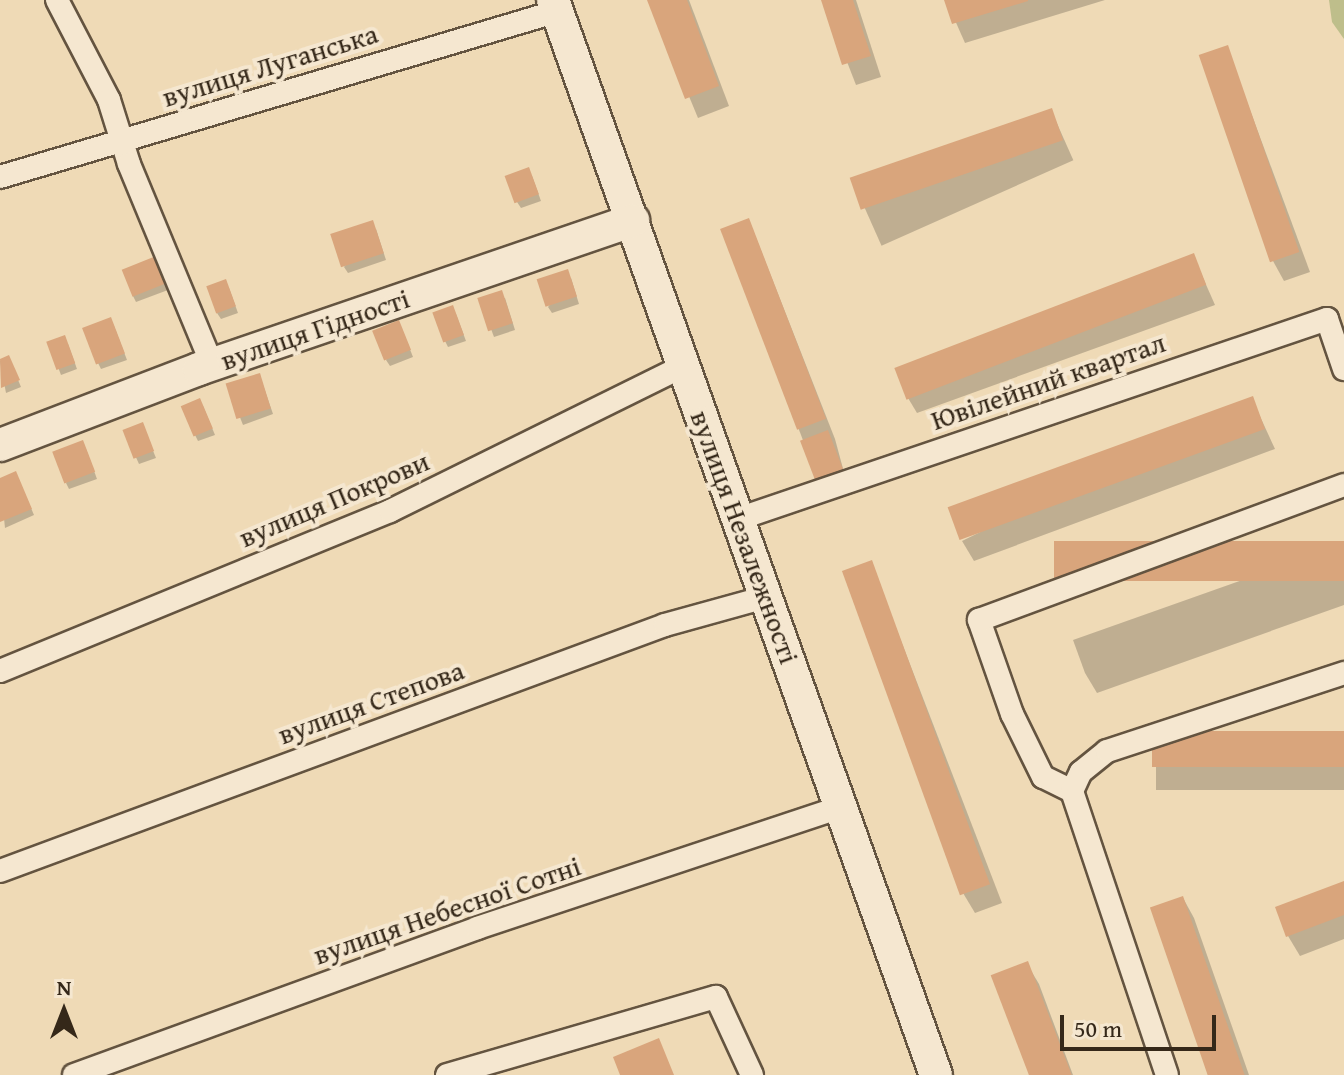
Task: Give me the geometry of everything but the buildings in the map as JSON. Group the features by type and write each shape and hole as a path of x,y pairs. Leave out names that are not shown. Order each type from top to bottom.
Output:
{"main road":[{"name":"вулиця Незалежності","path":"555,6 936,1075"},
{"name":"вулиця Гідності","path":"0,445 212,364 633,220"}],"street":[{"path":"57,0 101,81 121,142 212,364"},
{"name":"вулиця Луганська","path":"0,177 555,6"},
{"name":"Ювілейний квартал","path":"738,519 1327,319 1344,369"},
{"name":"вулиця Покрови","path":"0,671 390,511 684,366"},
{"path":"1072,791 1043,777 1012,714 979,620 1344,485"},
{"name":"вулиця Степова","path":"0,871 665,625 766,597"},
{"path":"1167,1075 1072,791 1081,772 1107,751 1344,673"},
{"name":"вулиця Небесної Сотні","path":"74,1075 477,928 841,807"},
{"path":"447,1075 716,997 752,1075"}],"green space":[{"path":"1329,0 1344,0 1344,39 1332,22"}]}
